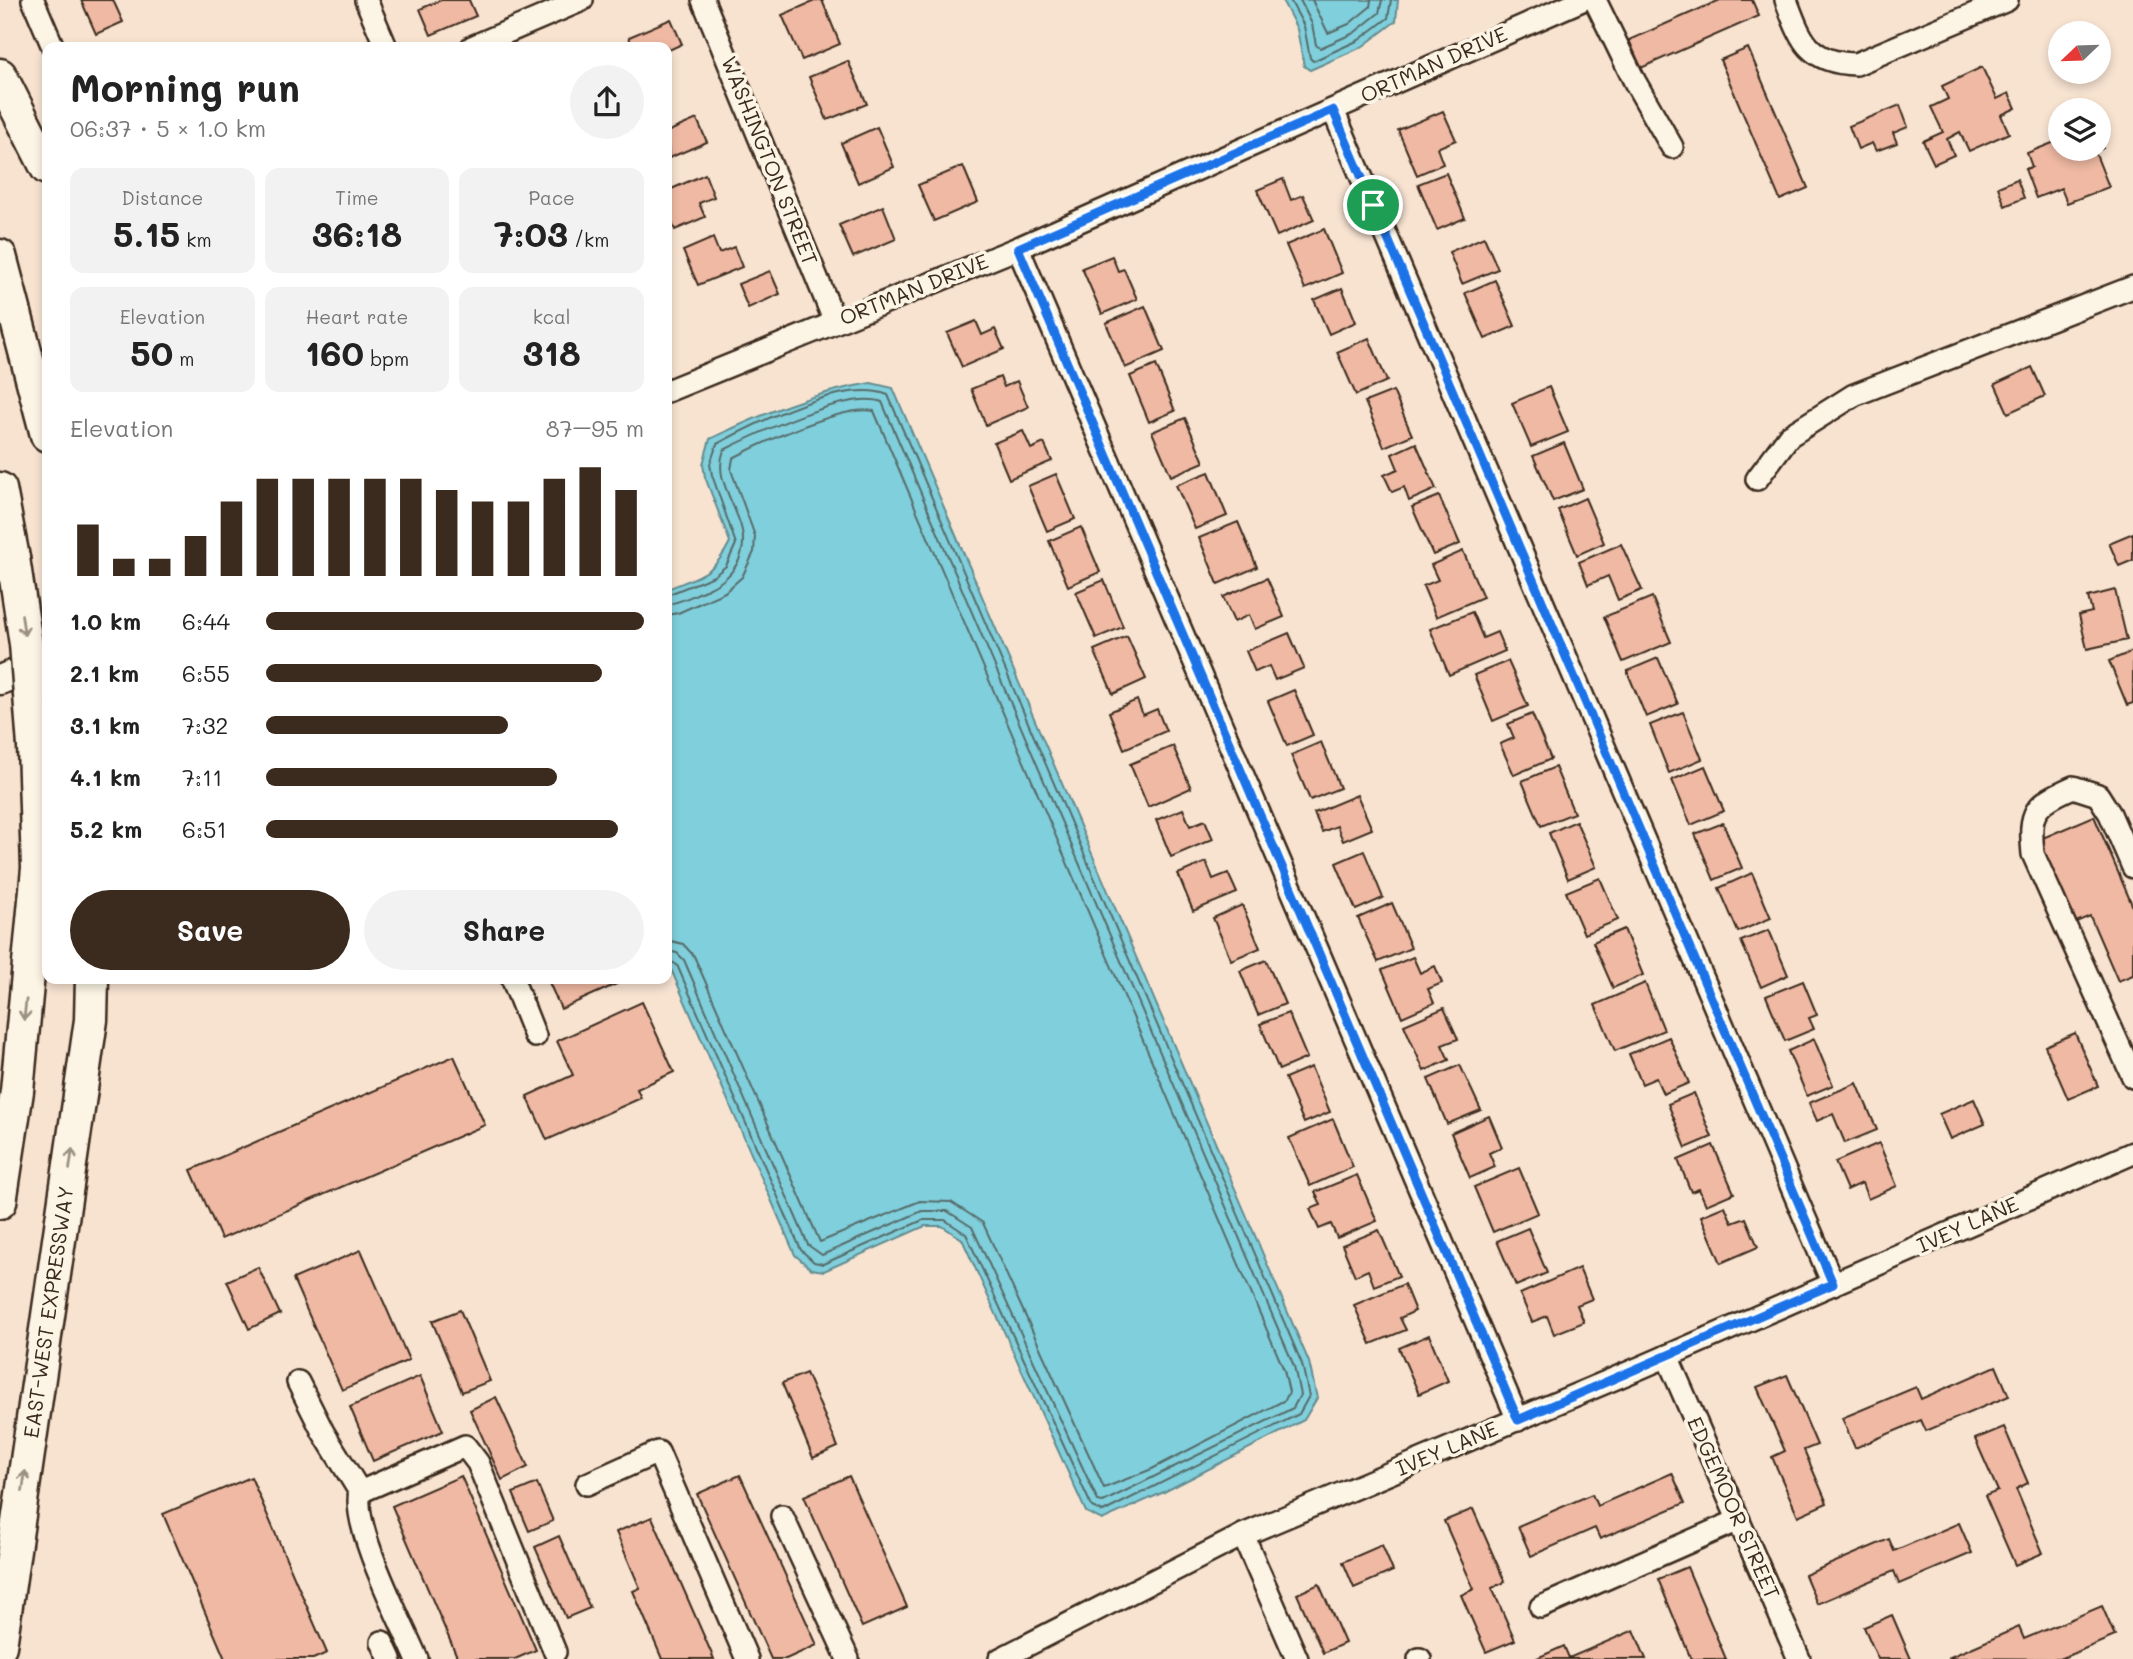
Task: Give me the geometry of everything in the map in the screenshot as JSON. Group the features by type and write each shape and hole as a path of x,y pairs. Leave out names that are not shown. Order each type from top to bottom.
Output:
{"highway":[{"path":"0,75 42,158"},
{"path":"0,256 42,416"},
{"path":"0,489 26,644 34,746 37,868 17,1091 0,1202"},
{"name":"EAST-WEST EXPRESSWAY","path":"0,1646 91,1020 92,984"}],"main road":[{"path":"0,680 42,662"}],"street":[{"path":"33,0 51,42"},
{"path":"366,0 384,42"},
{"path":"484,42 582,0"},
{"name":"WASHINGTON STREET","path":"703,0 835,323"},
{"name":"ORTMAN DRIVE","path":"672,389 1018,248 1582,0"},
{"path":"1595,0 1635,82 1672,146"},
{"path":"1786,0 1800,35 1812,52 1833,63 1856,64 2007,0"},
{"path":"1333,110 1833,1284"},
{"path":"1018,248 1518,1420"},
{"path":"1758,479 1789,436 1854,395 2133,288"},
{"path":"2133,867 2110,814 2098,795 2073,788 2045,800 2030,822 2033,854 2133,1077"},
{"path":"514,984 535,1036"},
{"name":"IVEY LANE","path":"1000,1659 1243,1535 1518,1420 2133,1153"},
{"name":"EDGEMOOR STREET","path":"1667,1356 1799,1659"},
{"path":"298,1382 323,1432 359,1492 357,1502 366,1538 417,1659"},
{"path":"359,1492 465,1446 478,1463 555,1652"},
{"path":"587,1485 658,1452 747,1659"},
{"path":"782,1516 848,1659"},
{"path":"1541,1607 1739,1520"},
{"path":"1243,1535 1297,1659"}],"water":[{"path":"1282,0 1398,0 1396,21 1362,47 1310,70 1304,66 1297,29"},
{"path":"871,383 893,388 1309,1362 1317,1398 1304,1420 1164,1492 1102,1520 1086,1512 962,1239 942,1226 925,1226 824,1271 811,1269 795,1255 672,972 672,587 705,573 718,561 730,542 705,477 703,464 710,439 789,405"}],"building":[{"path":"81,0 113,0 123,22 96,34"},
{"path":"441,0 469,0 476,16 431,35 420,9"},
{"path":"822,0 840,44 802,60 782,15"},
{"path":"1720,0 1752,0 1759,16 1641,68 1629,40"},
{"path":"671,19 682,44 672,49 672,42 631,42 629,37"},
{"path":"1748,48 1808,188 1780,200 1720,60"},
{"path":"848,61 867,104 827,120 809,77"},
{"path":"1982,67 1997,99 2009,93 2016,108 2001,115 2009,133 1969,151 1960,132 1947,139 1954,155 1934,164 1923,141 1943,132 1931,107 1948,99 1942,86"},
{"path":"1900,105 1908,127 1893,133 1897,143 1876,151 1872,143 1858,149 1849,126"},
{"path":"1443,111 1456,140 1437,148 1443,164 1417,175 1398,130"},
{"path":"697,119 707,142 672,157 672,130"},
{"path":"877,127 894,167 858,183 841,143"},
{"path":"2048,145 2048,161 2099,161 2109,187 2067,203 2061,188 2036,198 2025,169 2032,167 2027,153"},
{"path":"963,166 978,202 934,221 918,185"},
{"path":"1446,173 1465,218 1437,230 1418,184"},
{"path":"705,174 714,197 699,203 705,217 675,230 672,222 672,189"},
{"path":"1283,179 1291,200 1303,195 1314,220 1277,236 1257,190"},
{"path":"2017,179 2024,198 2005,206 1998,187"},
{"path":"883,206 896,239 853,257 839,225"},
{"path":"1324,229 1342,273 1305,289 1286,245"},
{"path":"1484,237 1498,269 1462,284 1449,252"},
{"path":"713,238 719,253 734,247 742,267 698,285 683,251"},
{"path":"1112,256 1118,271 1124,269 1137,299 1102,314 1082,268"},
{"path":"770,271 780,294 748,308 738,284"},
{"path":"1495,280 1515,326 1485,339 1465,293"},
{"path":"1342,288 1356,322 1329,334 1314,300"},
{"path":"1145,306 1164,351 1125,368 1106,323"},
{"path":"976,321 982,335 995,329 1004,349 962,367 947,333"},
{"path":"1369,338 1387,381 1356,395 1337,352"},
{"path":"1156,365 1175,411 1149,422 1130,376"},
{"path":"2032,367 2045,396 2008,413 1995,384"},
{"path":"1000,377 1004,387 1017,381 1028,407 986,425 971,389"},
{"path":"1549,387 1568,432 1531,447 1512,403"},
{"path":"1393,391 1412,435 1384,447 1365,402"},
{"path":"1185,418 1204,462 1171,476 1152,432"},
{"path":"1023,431 1031,449 1044,443 1052,461 1009,479 994,443"},
{"path":"1416,443 1436,489 1409,501 1404,487 1392,492 1384,475 1398,469 1392,454"},
{"path":"1564,443 1583,489 1553,501 1533,456"},
{"path":"1209,472 1227,516 1195,529 1176,485"},
{"path":"1056,474 1075,519 1047,531 1028,486"},
{"path":"1439,496 1460,544 1433,555 1412,507"},
{"path":"1585,498 1604,543 1577,555 1558,510"},
{"path":"1238,522 1257,567 1218,584 1199,538"},
{"path":"1081,527 1100,572 1068,586 1049,541"},
{"path":"2133,533 2133,560 2119,566 2109,543"},
{"path":"1621,544 1642,590 1618,600 1608,576 1588,585 1579,562"},
{"path":"1463,551 1483,597 1436,617 1423,586 1438,580 1431,565"},
{"path":"1267,578 1284,617 1255,629 1249,615 1234,622 1223,597"},
{"path":"1104,580 1123,627 1096,638 1076,592"},
{"path":"2115,590 2127,640 2087,649 2079,615 2092,612 2088,597"},
{"path":"1652,597 1671,642 1623,662 1604,617"},
{"path":"1472,612 1483,638 1497,632 1505,651 1449,675 1430,629"},
{"path":"1289,633 1304,668 1275,680 1269,666 1255,672 1246,651"},
{"path":"1127,636 1146,679 1113,694 1094,650"},
{"path":"2133,651 2133,703 2127,705 2109,661"},
{"path":"1658,658 1678,704 1646,717 1627,671"},
{"path":"1508,661 1528,706 1493,721 1474,675"},
{"path":"1294,690 1313,735 1287,746 1268,701"},
{"path":"1137,700 1143,715 1157,709 1166,731 1124,749 1109,712"},
{"path":"1683,712 1702,759 1669,773 1650,725"},
{"path":"1532,714 1551,759 1514,775 1500,744 1514,738 1508,724"},
{"path":"1321,742 1340,788 1310,800 1291,755"},
{"path":"1173,746 1191,788 1148,807 1130,764"},
{"path":"1705,766 1724,811 1691,825 1672,780"},
{"path":"1555,767 1574,813 1541,826 1522,781"},
{"path":"1357,795 1372,829 1343,841 1337,826 1322,832 1314,813"},
{"path":"1183,809 1190,826 1205,820 1213,839 1171,857 1156,820"},
{"path":"2094,816 2133,907 2133,975 2118,981 2090,916 2074,923 2038,840"},
{"path":"1576,821 1596,867 1568,879 1549,833"},
{"path":"1723,823 1742,868 1714,880 1695,834"},
{"path":"1364,851 1383,898 1356,910 1336,863"},
{"path":"1206,862 1213,879 1228,873 1237,893 1193,911 1178,874"},
{"path":"1752,873 1771,918 1738,932 1719,888"},
{"path":"1600,878 1618,920 1584,934 1566,892"},
{"path":"1392,903 1411,948 1378,962 1358,918"},
{"path":"1242,905 1260,948 1231,960 1213,918"},
{"path":"1624,929 1643,975 1613,988 1593,942"},
{"path":"1769,930 1788,975 1761,987 1741,941"},
{"path":"1413,957 1420,973 1435,966 1442,983 1428,989 1434,1003 1402,1017 1382,970"},
{"path":"1266,960 1285,1004 1258,1015 1240,971"},
{"path":"1803,981 1817,1015 1809,1018 1814,1029 1785,1041 1766,996"},
{"path":"1645,983 1664,1030 1615,1051 1595,1005"},
{"path":"550,984 617,984 561,1009"},
{"path":"642,1002 674,1072 637,1089 641,1098 547,1140 527,1096 573,1075 557,1041"},
{"path":"1444,1008 1458,1039 1442,1045 1449,1060 1424,1071 1404,1025"},
{"path":"1288,1013 1307,1058 1279,1070 1260,1024"},
{"path":"2075,1033 2098,1086 2068,1099 2045,1046"},
{"path":"1669,1037 1689,1083 1663,1094 1656,1078 1642,1084 1629,1054"},
{"path":"1814,1039 1833,1085 1807,1096 1788,1051"},
{"path":"454,1056 485,1125 221,1239 191,1170"},
{"path":"1460,1065 1481,1110 1447,1124 1428,1079"},
{"path":"1311,1067 1330,1112 1304,1123 1285,1078"},
{"path":"1857,1083 1877,1130 1845,1143 1833,1114 1817,1121 1809,1103"},
{"path":"1694,1093 1712,1137 1686,1148 1668,1104"},
{"path":"1974,1099 1985,1124 1950,1139 1939,1114"},
{"path":"1489,1116 1502,1147 1489,1153 1495,1167 1470,1178 1451,1133"},
{"path":"1333,1119 1353,1167 1310,1186 1289,1138"},
{"path":"1879,1143 1897,1186 1868,1199 1862,1183 1847,1190 1835,1162"},
{"path":"1713,1145 1734,1193 1706,1205 1699,1189 1691,1192 1678,1160"},
{"path":"1519,1168 1538,1213 1493,1232 1474,1187"},
{"path":"1357,1175 1377,1221 1337,1238 1331,1224 1319,1229 1310,1209 1321,1205 1315,1192"},
{"path":"1725,1206 1732,1223 1746,1218 1758,1247 1721,1263 1701,1216"},
{"path":"1528,1228 1547,1273 1516,1286 1497,1241"},
{"path":"1379,1230 1399,1276 1374,1286 1368,1270 1355,1276 1342,1245"},
{"path":"361,1250 409,1360 342,1390 293,1279"},
{"path":"258,1267 280,1314 249,1329 227,1281"},
{"path":"1579,1268 1592,1299 1577,1305 1584,1322 1554,1334 1547,1316 1532,1322 1520,1294"},
{"path":"1404,1284 1415,1311 1400,1318 1406,1330 1371,1344 1354,1305"},
{"path":"460,1310 490,1381 462,1392 432,1321"},
{"path":"1429,1335 1448,1381 1419,1394 1399,1348"},
{"path":"1996,1366 2009,1396 1926,1431 1921,1420 1855,1448 1842,1418 1916,1387 1921,1399"},
{"path":"806,1373 838,1447 813,1458 782,1383"},
{"path":"1787,1375 1817,1445 1804,1450 1827,1503 1798,1516 1772,1457 1785,1451 1757,1387"},
{"path":"420,1376 443,1431 373,1461 350,1407"},
{"path":"496,1397 528,1467 502,1480 470,1410"},
{"path":"2004,1427 2028,1483 2016,1489 2043,1553 2015,1565 1985,1496 1998,1491 1975,1439"},
{"path":"1672,1473 1685,1503 1600,1539 1595,1528 1531,1556 1518,1526 1592,1494 1597,1506"},
{"path":"740,1475 817,1645 786,1659 771,1659 697,1494"},
{"path":"461,1476 536,1650 515,1659 458,1659 392,1506"},
{"path":"849,1476 907,1607 862,1627 804,1496"},
{"path":"251,1477 327,1653 313,1659 225,1659 163,1514"},
{"path":"537,1483 553,1521 529,1531 513,1493"},
{"path":"1473,1509 1505,1582 1492,1588 1515,1640 1486,1652 1461,1595 1474,1589 1444,1521"},
{"path":"652,1517 714,1659 662,1659 633,1591 640,1588 616,1532"},
{"path":"1959,1523 1972,1553 1899,1584 1894,1571 1817,1604 1805,1575 1889,1539 1894,1551"},
{"path":"559,1536 590,1608 566,1618 535,1547"},
{"path":"1382,1545 1393,1571 1354,1588 1343,1562"},
{"path":"1687,1567 1726,1659 1691,1659 1658,1579"},
{"path":"1319,1584 1345,1643 1323,1653 1297,1594"},
{"path":"2102,1606 2115,1636 2060,1659 1948,1658 2019,1627 2024,1639"},
{"path":"1892,1615 1911,1659 1878,1659 1864,1627"},
{"path":"1634,1630 1646,1659 1535,1659 1564,1646 1569,1658"}],"route":[{"path":"1333,110 1373,205 1833,1284 1518,1420 1018,248 1333,110"}]}
